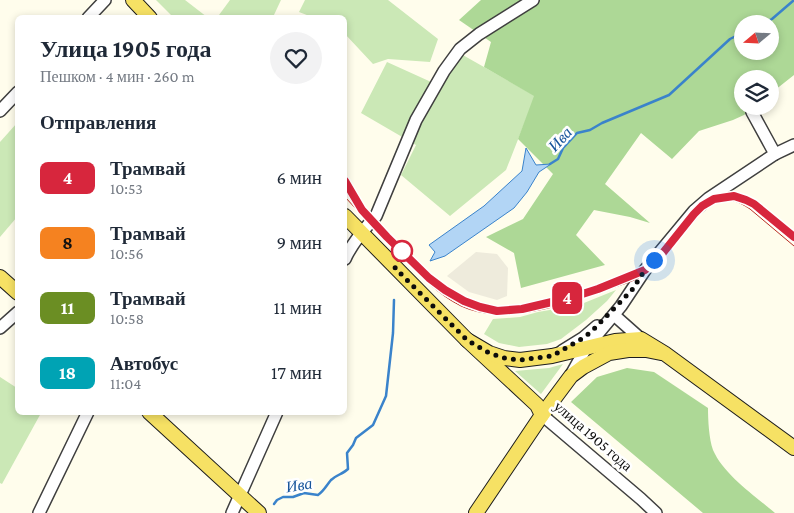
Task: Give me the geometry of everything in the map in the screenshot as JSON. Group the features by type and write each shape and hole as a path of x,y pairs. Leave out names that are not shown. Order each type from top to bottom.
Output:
{"main road":[{"path":"132,0 147,15"},
{"name":"улица 1905 года","path":"347,218 467,340 537,405 542,415"},
{"path":"0,277 15,290"},
{"path":"641,339 664,353 794,448"},
{"name":"улица 1905 года","path":"467,340 489,353 504,358 520,360 552,356 615,341 641,339"},
{"path":"476,513 542,415 571,376 609,353 646,350 664,353"},
{"path":"152,415 259,513"}],"street":[{"path":"91,15 105,0"},
{"path":"347,255 376,216 416,120 444,71 460,49 479,34 533,0"},
{"path":"0,111 15,95"},
{"path":"754,115 775,154"},
{"path":"571,376 586,348 622,306 645,270 694,211 708,198 775,154 794,145"},
{"path":"552,356 591,332 632,290"},
{"path":"0,328 15,315"},
{"path":"614,315 641,339"},
{"path":"39,513 87,415"},
{"path":"232,513 276,415"},
{"name":"улица 1905 года","path":"542,415 656,513"}],"green space":[{"path":"156,0 185,0 204,15 171,15"},
{"path":"230,0 281,0 274,15 219,15"},
{"path":"305,0 388,0 438,39 430,62 388,59 373,64 347,36 347,15 307,15 299,12"},
{"path":"481,0 794,0 794,75 779,87 779,70 734,70 734,115 744,115 699,131 672,159 641,133 605,184 650,223 594,210 576,235 605,265 521,288 514,253 486,237 523,219 553,174 518,139 534,96 484,67 491,42 459,20"},
{"path":"461,54 535,96 506,170 450,216 401,175 416,145 361,113 387,62 440,86"},
{"path":"15,125 15,219 0,237 0,142"},
{"path":"616,290 586,320 561,339 547,344 519,347 499,343 484,334 493,319 520,317 579,305"},
{"path":"563,364 541,394 515,371 549,368"},
{"path":"627,368 654,372 708,408 711,440 713,450 718,459 740,484 775,513 703,513 571,402 597,377"},
{"path":"0,377 15,387 15,415 40,415 2,484 0,483"}],"shaded area":[{"path":"476,252 497,254 508,268 507,296 497,300 469,292 447,276"}],"water":[{"path":"526,148 536,165 551,164 539,172 527,192 514,208 445,256 430,261 435,252 429,245 484,206 522,171"}],"waterway":[{"name":"Ива","path":"777,15 794,0"},
{"name":"Ива","path":"550,164 558,159 563,148 577,133 590,130 602,123 669,95 734,37"},
{"name":"Ива","path":"274,504 283,497 293,497 304,493 318,495 333,478 348,469 347,453 356,438 373,425 386,396 393,333 394,300"}],"tram line":[{"path":"347,185 359,206"},
{"name":"4","path":"347,185 362,210 429,278 464,301 497,311 522,309 573,297 645,270 658,259 702,206 710,200 722,197 739,196 754,204 794,237"},
{"path":"347,199 436,290 461,306 478,312 496,314 515,314 553,307 638,278 657,265 695,217 706,207 717,201 730,200 745,206 794,246"}],"route":[{"path":"402,251 395,268 467,340 489,353 504,358 520,360 552,356 583,338 632,290 654,260"}]}
